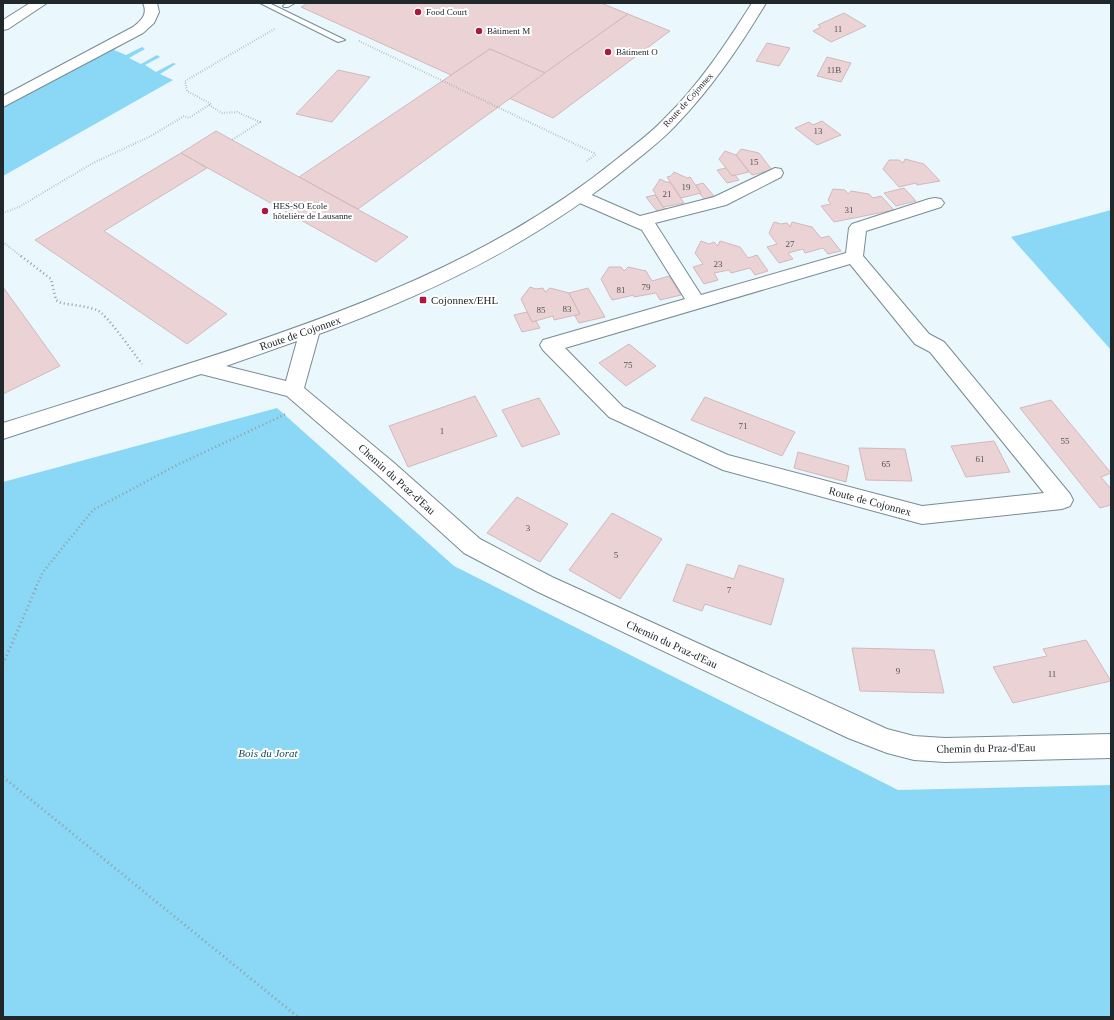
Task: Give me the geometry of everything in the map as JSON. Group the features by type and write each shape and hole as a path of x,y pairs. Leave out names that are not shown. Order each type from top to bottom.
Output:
{"street":[{"path":"3,10 14,3"},
{"path":"3,26 40,3"},
{"path":"3,102 134,33 150,19 152,10 150,3"},
{"name":"Route de Cojonnex","path":"3,431 200,367 348,316 449,273 514,238 581,197 621,166 673,119 718,68 759,3"},
{"path":"639,222 720,201 775,173"},
{"path":"581,197 648,226 697,303"},
{"path":"854,257 858,228 935,203"},
{"name":"Route de Cojonnex","path":"854,257 922,339 937,347 1062,500 922,516 723,462 616,412 550,345 854,257"},
{"path":"301,396 310,330"},
{"name":"Chemin du Praz-d'Eau","path":"200,367 301,396 472,546 544,584 857,730 887,741 914,748 945,750 1111,746"}],"lane":[{"path":"263,3 341,40"}],"path":[{"path":"232,140 260,122 236,112 222,113 209,106 211,104 187,91 185,81 294,18"},
{"path":"359,41 603,157"},
{"path":"3,213 19,207 93,163 151,136 184,116 189,118 209,106"},
{"path":"584,163 596,154"},
{"path":"3,242 51,279 56,300 61,303 99,310 115,326 119,335 144,368"},
{"path":"3,664 43,572 93,510 301,396"},
{"path":"3,777 298,1017"}],"green space":[{"path":"128,41 114,50 126,55 142,47 145,49 129,58 141,64 157,55 160,57 145,65 156,72 173,63 176,64 160,74 173,80 3,176 3,106"},
{"path":"1111,210 1111,350 1011,237"},
{"name":"Bois du Jorat","path":"277,408 454,566 898,790 1111,785 1111,1017 3,1017 3,482"}],"building":[{"name":"Bâtiment M","path":"308,3 601,3 628,14 545,73 490,49 451,75 301,7"},
{"path":"844,13 866,26 831,42 813,31 821,27 818,25"},
{"name":"Bâtiment O","path":"628,14 670,31 553,118 509,98"},
{"path":"767,43 790,48 779,66 756,61"},
{"path":"490,49 545,73 358,209 299,177"},
{"path":"827,57 851,63 841,82 817,76"},
{"path":"338,70 370,77 332,122 296,114"},
{"path":"822,121 841,135 817,145 795,128 809,122 813,125"},
{"path":"216,131 408,237 376,262 181,153"},
{"path":"741,149 759,153 772,170 752,175 736,155"},
{"path":"725,151 736,155 749,172 732,176 719,159"},
{"path":"181,153 207,168 104,231 227,314 187,344 35,240"},
{"path":"905,159 924,164 940,181 917,185 916,183 899,187 883,169 889,160 899,160 903,163"},
{"path":"726,168 732,176 735,175 739,180 727,183 717,170"},
{"path":"674,172 687,178 690,177 701,193 681,198 667,177 671,176"},
{"path":"660,179 670,182 684,203 663,207 653,190"},
{"path":"703,183 714,196 704,199 696,185"},
{"path":"904,188 916,201 896,206 884,193"},
{"path":"833,189 845,190 848,194 851,191 869,194 873,198 881,196 894,210 834,222 821,206 831,204 828,200"},
{"path":"655,195 666,209 657,211 646,197"},
{"path":"774,222 781,224 787,223 790,227 792,222 812,227 821,238 829,236 841,251 828,254 823,248 805,253 803,249 788,253 793,259 779,263 767,247 777,244 769,233"},
{"path":"701,241 709,244 714,242 718,246 720,241 740,247 748,258 757,255 768,271 755,275 750,268 731,273 729,270 714,273 718,280 704,284 693,267 703,264 695,253"},
{"path":"609,267 621,267 624,271 628,267 646,271 652,281 669,276 681,295 660,300 656,293 634,297 634,295 612,300 601,279"},
{"path":"3,287 60,366 3,394"},
{"path":"530,287 536,289 543,288 545,292 550,288 569,293 580,314 554,320 553,316 532,322 521,299"},
{"path":"588,288 605,317 579,323 575,316 580,314 569,293"},
{"path":"527,312 532,322 536,321 540,328 522,332 514,315"},
{"path":"629,344 656,366 626,386 599,363"},
{"path":"475,396 497,436 408,467 389,426"},
{"path":"705,397 795,432 782,456 691,420"},
{"path":"539,398 560,434 522,447 502,410"},
{"path":"1051,400 1111,473 1101,477 1111,489 1111,505 1100,508 1020,408"},
{"path":"994,441 1010,472 966,477 951,446"},
{"path":"859,448 905,449 912,481 866,480"},
{"path":"798,452 849,466 846,482 794,468"},
{"path":"517,497 568,524 540,562 487,533"},
{"path":"612,513 662,539 620,599 569,570"},
{"path":"687,564 734,579 739,565 784,579 771,625 705,604 702,611 673,601"},
{"path":"1086,640 1111,681 1013,703 993,667 1047,656 1043,649"},
{"path":"852,648 934,650 944,693 860,691"}],"place":[{"name":"Food Court","path":"418,12"},
{"name":"Bâtiment M","path":"479,31"},
{"name":"Bâtiment O","path":"608,52"},
{"name":"HES-SO Ecole hôtelière de Lausanne","path":"265,211"},
{"name":"Cojonnex/EHL","path":"423,300"}]}
